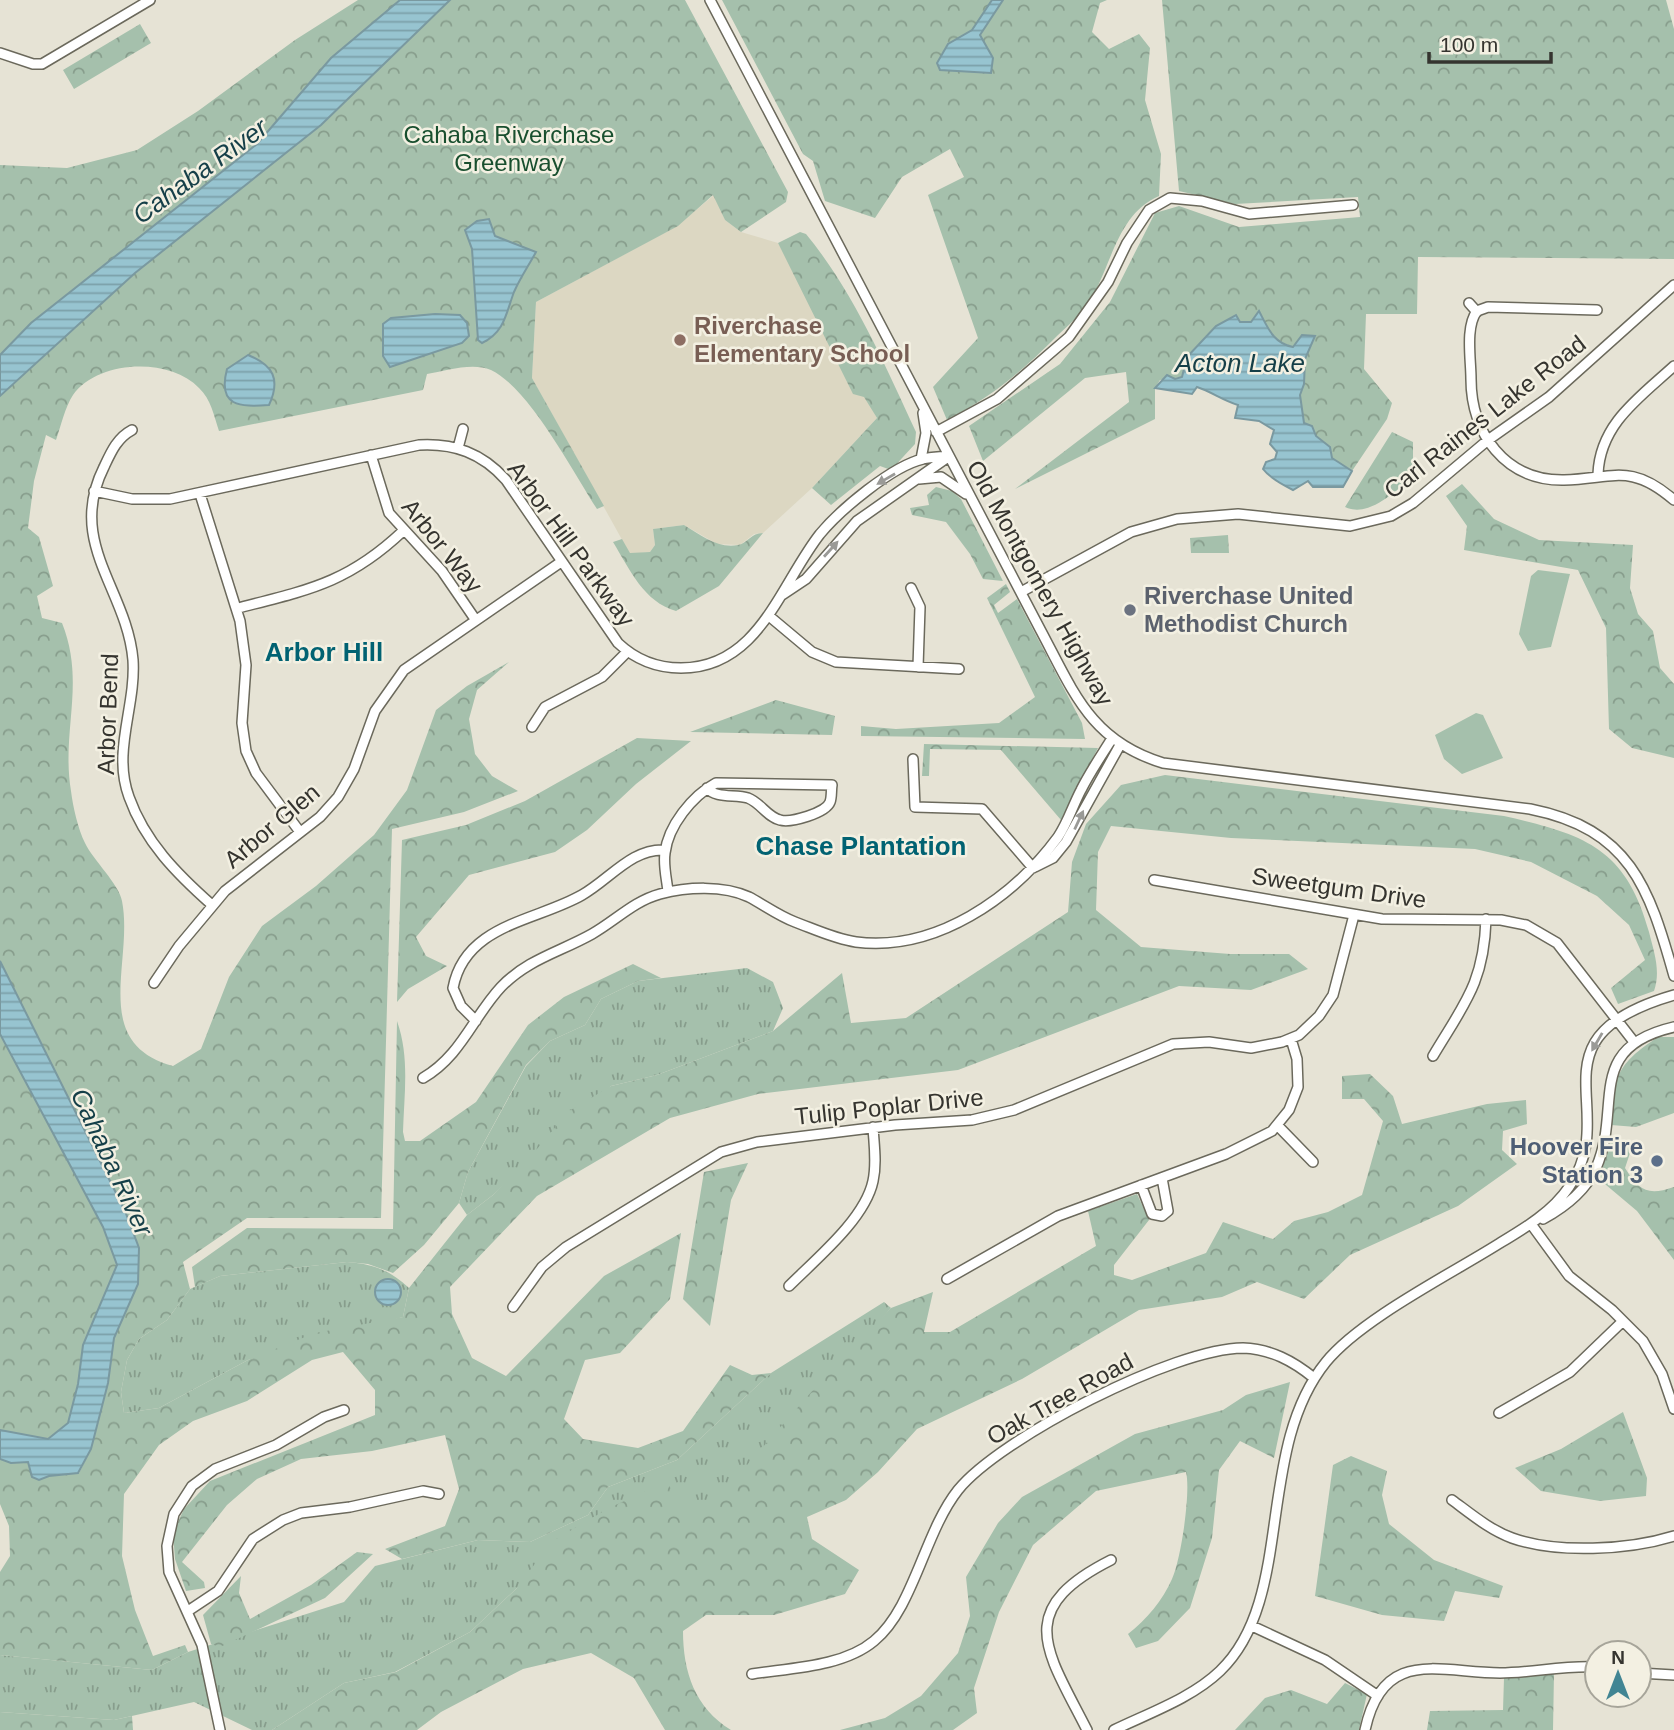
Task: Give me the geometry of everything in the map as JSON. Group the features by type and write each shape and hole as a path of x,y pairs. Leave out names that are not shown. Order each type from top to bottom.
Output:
{"street":[{"path":"0,53 33,64 42,64 150,0"},
{"name":"Old Montgomery Highway","path":"710,0 1076,696 1099,729 1111,740 1136,754 1180,766 1530,809 1580,824 1607,839 1639,875 1658,918 1674,976"},
{"path":"936,432 997,399 1069,337 1108,282 1128,243 1149,211 1170,198 1202,201 1249,214 1353,205"},
{"name":"Carl Raines Lake Road","path":"1021,592 1132,533 1177,519 1238,514 1337,526 1381,521 1413,503 1488,440 1549,397 1674,285"},
{"path":"1469,303 1476,312"},
{"path":"1476,312 1488,307 1597,310"},
{"path":"1476,312 1471,329 1471,402 1475,418 1488,440 1516,467 1539,476 1565,480 1598,474 1620,474 1644,480 1674,500"},
{"path":"1598,474 1602,444 1612,426 1674,366"},
{"path":"921,459 926,433 922,404"},
{"path":"458,448 463,429"},
{"name":"Arbor Bend","path":"132,430 118,440 94,491 91,535 132,654 132,685 122,748 124,784 134,810 159,853 212,905"},
{"name":"Arbor Hill Parkway","path":"94,491 144,499 200,494 419,445 458,448 484,460 501,474 603,626 627,652 667,667 691,668 711,663 741,647 769,616 802,561 839,513 870,488 921,459 949,456"},
{"name":"Arbor Way","path":"371,455 385,505 403,531 442,571 475,619"},
{"name":"Arbor Hill Parkway","path":"781,596 806,579 857,521 949,456"},
{"path":"918,480 941,477 957,485 971,498"},
{"path":"200,494 238,608 246,665 242,723 246,751 256,773 300,832"},
{"path":"238,608 339,579 373,559 403,531"},
{"name":"Arbor Glen","path":"154,983 212,905 232,884 320,817 343,789 375,711 396,679 420,656 561,562"},
{"path":"911,588 920,607 918,667"},
{"path":"769,616 824,658 849,665 960,669"},
{"path":"532,727 545,708 602,677 627,652"},
{"path":"1033,868 1066,824 1081,790 1111,740"},
{"path":"423,1078 452,1056 502,985 533,961 589,936 646,900 668,892 730,891 746,895 791,920 844,939 868,943 901,940 960,922 990,903 1033,868 1053,858 1066,842 1120,746"},
{"path":"913,759 915,807 982,809 1033,868"},
{"path":"668,892 665,850 673,828 706,788 716,783 832,785 831,800 825,808 788,820 773,817 759,802 742,796 713,794 706,788"},
{"path":"476,1021 461,1006 453,988 466,960 485,939 515,920 581,896 646,850 665,850"},
{"name":"Sweetgum Drive","path":"1154,880 1354,915 1419,921 1486,919 1526,925 1558,943 1634,1042"},
{"name":"Tulip Poplar Drive","path":"513,1307 542,1267 560,1251 708,1158 757,1142 873,1127 965,1121 1000,1114 1173,1044 1209,1042 1251,1048 1291,1039 1312,1024 1329,1003 1354,915"},
{"path":"1433,1056 1480,974 1486,919"},
{"path":"1531,1224 1558,1200 1577,1173 1585,1136 1587,1065 1600,1035 1617,1020 1644,1005 1674,995"},
{"path":"1114,1730 1213,1677 1240,1649 1252,1626 1262,1590 1289,1436 1299,1404 1314,1378 1340,1347 1365,1327 1571,1201 1591,1177 1602,1151 1612,1075 1634,1042 1674,1027"},
{"path":"947,1279 1050,1220 1255,1141 1278,1126 1289,1110 1298,1087 1297,1059 1291,1039"},
{"path":"1278,1126 1313,1162"},
{"path":"789,1286 865,1203 875,1171 873,1127"},
{"path":"1140,1185 1152,1214 1162,1216 1168,1211 1168,1206 1161,1178"},
{"path":"1531,1224 1569,1276 1623,1321 1652,1356 1674,1409"},
{"path":"1499,1413 1570,1372 1623,1321"},
{"name":"Oak Tree Road","path":"752,1674 835,1660 874,1641 895,1617 940,1517 967,1480 1010,1446 1123,1383 1163,1366 1236,1349 1277,1355 1295,1363 1314,1378"},
{"path":"220,1730 202,1645 174,1585 168,1560 169,1532 185,1495 215,1469 276,1445 324,1417 344,1410"},
{"path":"188,1611 218,1591 253,1539 283,1520 301,1513 350,1507 423,1491 439,1494"},
{"path":"1452,1500 1492,1528 1512,1538 1535,1544 1629,1546 1674,1536"},
{"path":"1087,1730 1051,1659 1047,1620 1056,1599 1066,1587 1111,1560"},
{"path":"1252,1626 1325,1660 1378,1696"},
{"path":"1365,1730 1378,1696 1402,1675 1427,1667 1501,1673 1583,1667"},
{"path":"1653,1674 1674,1675"}],"shaded area":[{"name":"Riverchase Elementary School","path":"714,195 725,220 741,232 778,243 877,418 812,488 763,533 754,534 740,545 717,544 684,525 653,529 655,545 650,552 630,554 532,378 536,302 677,226"}],"green space":[{"path":"358,0 400,0 331,58 257,144 31,323 0,355 0,165 67,168 137,150 198,111 295,40"},
{"name":"Cahaba Riverchase Greenway","path":"450,0 685,0 788,192 786,202 741,232 725,220 713,195 678,226 536,302 532,378 604,506 597,509 535,412 505,380 484,368 459,368 427,374 423,390 219,431 206,397 186,378 153,367 116,369 84,383 70,400 56,440 46,435 34,481 28,528 39,537 53,586 37,596 42,618 62,623 69,645 73,687 69,769 73,804 85,843 120,894 124,925 120,998 123,1020 131,1039 147,1055 173,1066 201,1049 229,977 262,926 316,886 374,835 407,790 436,710 467,686 509,662 477,690 469,719 475,754 492,776 518,791 464,812 392,829 381,1218 247,1218 183,1262 190,1289 167,1320 139,1339 127,1360 121,1392 124,1413 159,1408 248,1360 315,1333 403,1317 409,1288 467,1215 493,1195 526,1162 569,1111 611,1086 657,1075 773,1031 842,973 851,1023 906,1018 1068,912 1072,862 1086,824 1121,785 1165,775 1504,816 1579,838 1614,863 1628,881 1639,903 1655,954 1656,984 1654,991 1618,1004 1611,988 1645,960 1629,925 1597,896 1531,862 1475,849 1231,838 1111,826 1098,852 1096,910 1141,947 1230,954 1289,954 1308,969 1251,990 1179,986 958,1070 758,1094 670,1118 537,1196 450,1287 452,1314 472,1358 506,1376 604,1276 681,1233 670,1299 620,1353 585,1360 564,1419 583,1439 638,1448 683,1431 730,1365 752,1375 771,1373 677,1460 608,1487 588,1515 530,1542 478,1540 402,1559 385,1549 445,1526 459,1489 445,1435 372,1451 301,1459 257,1479 227,1505 182,1562 204,1582 205,1588 186,1591 175,1559 173,1533 184,1509 210,1481 375,1415 375,1390 343,1352 312,1360 247,1401 193,1421 159,1445 124,1494 122,1556 135,1610 153,1656 185,1645 188,1652 152,1670 0,1655 0,1572 10,1556 9,1526 0,1504 0,1459 11,1463 28,1462 32,1477 79,1473 91,1449 108,1383 114,1338 138,1284 139,1248 125,1211 0,961 0,396 135,273 321,125"},
{"path":"722,0 1107,0 1100,3 1092,32 1109,49 1139,34 1150,48 1145,100 1161,154 1159,196 1144,205 1132,217 1084,310 1005,383 947,420 933,387 978,338 928,195 964,177 950,149 902,177 875,218 825,201 813,161 803,154"},
{"path":"1162,0 1666,0 1674,29 1674,259 1418,257 1417,314 1366,314 1364,369 1392,403 1387,419 1352,471 1332,458 1330,447 1316,436 1312,426 1304,423 1300,395 1304,384 1305,359 1314,336 1299,340 1293,347 1274,339 1254,319 1251,322 1240,322 1182,377 1160,380 1155,388 1155,419 1015,489 1129,402 1126,372 1085,378 983,461 969,426 1060,364 1110,302 1155,213 1179,206 1239,227 1360,217 1358,197 1235,204 1179,191"},
{"path":"140,24 151,43 74,89 63,70"},
{"path":"800,232 806,234 823,256 853,304 916,432 915,444 891,470 880,466 831,505 812,488 877,418 864,397 853,394 778,243"},
{"path":"1392,432 1413,442 1413,478 1372,506 1363,509 1345,507"},
{"path":"1462,484 1494,519 1539,540 1633,545 1630,588 1638,614 1653,631 1660,668 1674,684 1674,758 1632,748 1609,729 1606,628 1578,570 1464,550 1467,526 1446,496"},
{"path":"936,487 952,491 961,499 1003,581 983,579 970,554 946,522 912,515 910,508 929,505 927,495"},
{"path":"684,525 710,540 731,546 763,533 719,586 676,611 665,607 646,593 613,542 622,539 630,553 650,552 655,545 653,529"},
{"path":"1228,535 1229,553 1191,553 1190,538"},
{"path":"1538,570 1570,574 1551,647 1528,651 1519,634 1531,576"},
{"path":"1006,584 1010,592 994,605 998,613 1017,599 1082,723 1085,739 861,736 861,726 896,729 999,723 1035,697 987,598"},
{"path":"776,700 835,716 832,735 690,732"},
{"path":"1476,713 1483,715 1503,758 1462,774 1444,759 1435,735"},
{"path":"637,738 691,741 636,784 587,830 555,852 469,875 416,937 426,956 447,966 408,989 397,1002 402,840 466,825 525,801"},
{"path":"924,744 1098,748 1061,820 1001,750 930,749 929,776 922,776"},
{"path":"633,964 661,978 638,981 601,999 585,1025 550,1041 526,1065 468,1172 459,1203 424,1245 393,1273 368,1264 347,1262 220,1276 195,1287 192,1267 247,1228 393,1229 397,1021 405,1062 403,1132 405,1141 420,1141 476,1102 528,1025 564,997"},
{"path":"747,968 773,982 783,1008 773,1031 657,1075 611,1086 493,1195 467,1215 459,1203 468,1172 526,1066 550,1041 585,1025 601,999 638,981"},
{"path":"0,1034 103,1227 117,1265 83,1345 78,1384 68,1423 48,1439 0,1430"},
{"path":"1658,1037 1674,1037 1674,1113 1636,1127 1611,1125 1613,1094 1620,1073 1634,1055"},
{"path":"1370,1074 1393,1096 1402,1124 1487,1104 1526,1100 1527,1124 1503,1131 1502,1150 1517,1164 1458,1206 1350,1255 1304,1299 1257,1282 1222,1297 1139,1310 1022,1379 917,1429 878,1472 846,1500 807,1517 812,1539 859,1570 845,1594 774,1615 706,1615 683,1631 685,1661 694,1688 708,1711 731,1730 665,1730 634,1678 591,1653 523,1669 441,1712 417,1730 272,1730 344,1683 396,1672 470,1632 517,1588 551,1542 609,1508 668,1481 675,1502 688,1510 711,1506 821,1381 891,1308 933,1292 924,1332 950,1332 1096,1246 1088,1211 1137,1194 1149,1220 1114,1265 1114,1275 1132,1280 1206,1253 1223,1222 1273,1239 1294,1221 1328,1212 1362,1195 1383,1121 1364,1099 1342,1099 1342,1076"},
{"path":"1611,1141 1634,1141 1625,1168 1645,1190 1657,1191 1674,1187 1674,1260 1637,1211 1599,1179"},
{"path":"748,1163 731,1200 710,1326 683,1299 704,1172"},
{"path":"347,1262 381,1269 409,1288 403,1317 248,1360 159,1408 124,1413 121,1392 127,1360 139,1339 167,1320 190,1289 220,1276"},
{"path":"884,1302 891,1308 711,1518 517,1588 470,1632 395,1672 344,1683 272,1730 252,1730 194,1702 114,1720 0,1712 0,1655 152,1670 188,1652 344,1602 375,1566 478,1540 530,1542 588,1515 608,1487 677,1460 771,1373"},
{"path":"1290,1382 1274,1458 1240,1441 1219,1470 1212,1538 1190,1608 1158,1641 1136,1648 1128,1634 1159,1602 1175,1570 1186,1509 1186,1472 1096,1491 1033,1545 999,1612 974,1688 977,1713 953,1730 840,1730 885,1718 921,1696 958,1653 970,1616 966,1577 998,1523 1022,1497 1135,1434 1223,1410 1246,1395"},
{"path":"1623,1412 1647,1478 1646,1496 1600,1501 1541,1491 1515,1468 1561,1449"},
{"path":"1351,1456 1387,1471 1382,1495 1389,1524 1434,1560 1503,1586 1499,1598 1455,1591 1444,1621 1382,1615 1315,1596 1333,1465"},
{"path":"357,1552 373,1554 325,1598 220,1647 211,1644 203,1615 241,1576 239,1593 250,1619 311,1585"},
{"path":"1554,1673 1553,1730 1427,1730 1430,1711 1503,1710 1504,1678"},
{"path":"1345,1683 1367,1694 1359,1730 1235,1730 1265,1698 1291,1690 1327,1704"},
{"path":"0,1712 114,1720 132,1716 133,1730 0,1730"}],"water":[{"path":"400,0 450,0 321,125 135,273 0,396 0,355 31,323 257,144 331,58"},
{"path":"992,0 1003,0 980,35 993,58 991,73 940,70 937,63 948,44 972,30"},
{"path":"489,219 495,236 536,252 516,287 500,328 482,343 478,340 472,249 465,230 477,221"},
{"name":"Acton Lake","path":"1259,311 1272,334 1286,345 1293,347 1302,335 1315,336 1305,359 1304,384 1300,395 1304,423 1312,426 1316,436 1330,447 1332,458 1352,471 1343,487 1313,487 1308,481 1293,490 1289,488 1263,469 1266,462 1275,459 1277,452 1270,444 1274,430 1259,421 1235,418 1238,405 1197,387 1192,394 1155,388 1167,375 1175,379 1182,377 1187,357 1216,326 1236,315 1240,322 1251,322"},
{"path":"460,315 467,323 469,336 462,343 390,367 383,356 383,324 391,318"},
{"path":"248,355 264,363 272,374 274,388 269,405 240,405 228,398 225,391 227,369"},
{"path":"0,961 125,1211 139,1248 138,1284 114,1338 108,1383 91,1449 78,1473 49,1476 39,1480 32,1477 28,1462 11,1463 0,1459 0,1430 48,1439 68,1423 78,1384 83,1345 117,1265 103,1227 0,1034"},
{"path":"388,1279 397,1283 401,1292 397,1301 388,1305 379,1301 375,1292 379,1283"}],"place":[{"name":"Riverchase Elementary School","path":"680,340"},
{"name":"Riverchase United Methodist Church","path":"1130,610"},
{"name":"Hoover Fire Station 3","path":"1657,1161"}],"district":[{"name":"Arbor Hill","path":"324,652"},
{"name":"Chase Plantation","path":"861,846"}],"water label":[{"name":"Cahaba River","path":"200,171"},
{"name":"Cahaba River","path":"112,1162"}]}
